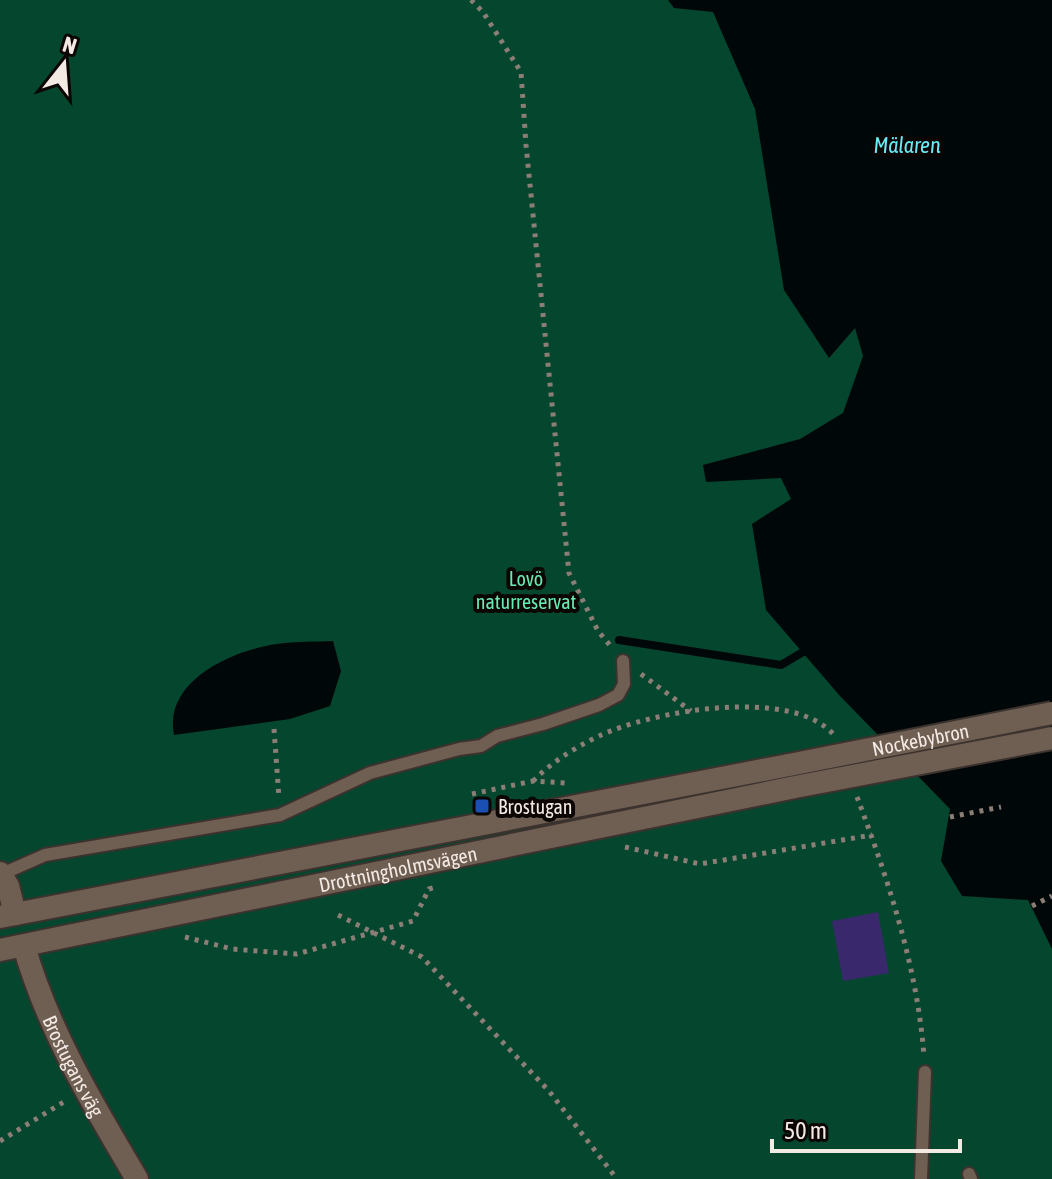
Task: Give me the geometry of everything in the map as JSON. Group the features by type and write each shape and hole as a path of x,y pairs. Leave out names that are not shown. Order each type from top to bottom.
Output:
{"main road":[{"name":"Nockebybron","path":"789,765 1052,713"},
{"name":"Nockebybron","path":"795,787 1052,738"},
{"name":"Drottningholmsvägen","path":"8,916 789,765"},
{"name":"Drottningholmsvägen","path":"0,950 795,787"},
{"name":"Brostugans väg","path":"1,874 8,916 24,946 83,1090 137,1179"}],"lane":[{"path":"1,874 45,855 280,815 370,773 481,746 497,736 599,705 618,695 624,684 623,661"},
{"path":"921,1179 925,1072"}],"path":[{"path":"471,0 483,12 521,72 569,573 598,631 623,661 691,711"},
{"path":"472,794 533,781 553,762 600,736 643,720 715,707 778,709 822,723 834,734 839,748"},
{"path":"274,729 280,815"},
{"path":"855,791 881,858 921,1012 925,1072"},
{"path":"950,817 1001,807"},
{"path":"623,847 700,864 872,835"},
{"path":"174,934 232,949 297,954 413,921 429,889 443,885"},
{"path":"1032,906 1052,896"},
{"path":"338,915 422,957 549,1091 617,1179"},
{"path":"0,1141 83,1090"}],"green space":[{"name":"Lovö naturreservat","path":"0,0 1052,0 1052,1179 0,1179"}],"water":[{"name":"Mälaren","path":"668,0 1052,0 1052,949 1028,900 962,896 941,861 950,809 840,696 766,610 752,524 791,499 781,478 706,482 703,465 800,439 843,413 863,356 855,328 829,358 784,290 755,109 713,12 674,8"},
{"path":"333,641 341,671 330,706 290,719 174,735 173,716 179,699 190,684 222,661 259,647"}],"building":[{"path":"878,912 889,973 843,981 832,921"}],"waterway":[{"path":"619,640 781,665 803,652"}],"place":[{"name":"Brostugan","path":"482,806"}]}
